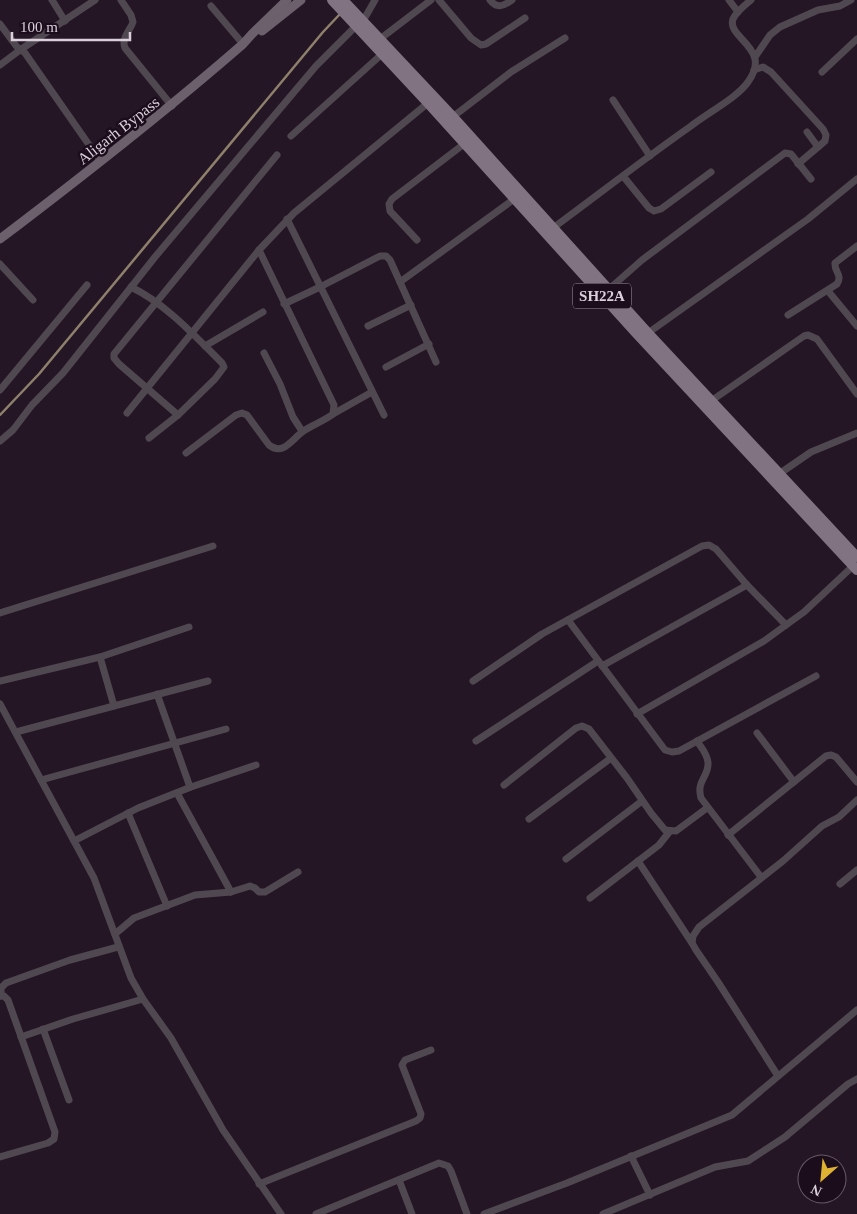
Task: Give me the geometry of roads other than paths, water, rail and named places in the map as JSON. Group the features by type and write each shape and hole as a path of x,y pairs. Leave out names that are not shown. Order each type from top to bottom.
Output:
{"main road":[{"name":"Aligarh Bypass","path":"246,42 287,0"},
{"name":"Aligarh Bypass","path":"0,239 102,162 172,106 246,42 300,0"},
{"name":"SH22A","path":"332,0 380,39 636,333 856,565"},
{"name":"SH22A","path":"343,0 382,54 428,103 449,120 464,144 553,228 779,474 856,565"}],"street":[{"path":"52,0 65,21"},
{"path":"0,65 95,0"},
{"path":"121,0 133,22 125,38 125,48 172,106"},
{"path":"0,441 13,430 32,405 63,373 205,196 375,0"},
{"path":"380,39 431,0"},
{"path":"439,0 471,38 481,45 486,44 525,18"},
{"path":"490,0 496,6 512,0"},
{"path":"729,0 738,12"},
{"path":"553,228 744,89 753,76 755,57 753,51 735,31 732,21 738,12 751,0"},
{"path":"755,57 770,35 780,27 818,10 840,6 852,0 857,4"},
{"path":"211,6 246,42"},
{"path":"0,24 62,105 102,162"},
{"path":"449,120 510,72 565,38"},
{"path":"822,72 857,39"},
{"path":"291,136 382,54"},
{"path":"754,70 763,67 767,68 823,129 827,138 798,164"},
{"path":"613,100 650,156"},
{"path":"127,413 146,387 259,250 287,219 428,103"},
{"path":"807,132 818,147"},
{"path":"416,240 390,211 389,204 392,199 464,144"},
{"path":"608,290 642,260 785,153 791,154 811,179"},
{"path":"178,415 114,358 117,351 277,155"},
{"path":"623,176 649,208 654,211 661,209 711,172"},
{"path":"648,333 808,219 857,179"},
{"path":"400,282 518,197"},
{"path":"287,219 384,415"},
{"path":"788,316 837,284 840,280 840,275 835,268 835,263 857,246"},
{"path":"259,250 334,405 333,414"},
{"path":"284,304 380,256 386,256 390,260 436,362"},
{"path":"0,264 32,300"},
{"path":"0,390 87,284"},
{"path":"131,287 157,303 192,333 222,363 224,368 216,379 178,415 149,438"},
{"path":"828,291 857,326"},
{"path":"368,326 411,306"},
{"path":"205,346 263,312"},
{"path":"711,401 808,335 817,339 857,394"},
{"path":"386,367 429,344"},
{"path":"264,352 287,398 293,417 302,431"},
{"path":"186,453 236,415 242,413 247,415 269,445 279,449 286,447 302,431 372,392"},
{"path":"779,474 811,452 857,433"},
{"path":"473,681 533,640 702,546 709,545 721,553 747,585 786,625"},
{"path":"0,613 213,546"},
{"path":"637,714 764,641 804,612 856,565"},
{"path":"476,740 600,663 747,585"},
{"path":"568,620 665,750 672,752 679,751 816,676"},
{"path":"0,681 100,657 189,627"},
{"path":"100,657 114,706"},
{"path":"16,732 208,681"},
{"path":"157,694 190,787"},
{"path":"0,704 94,878 130,978 171,1038 222,1130 281,1214"},
{"path":"504,785 576,728 582,726 589,729 650,813 665,830 676,831 707,808"},
{"path":"41,780 226,729"},
{"path":"757,733 794,782"},
{"path":"697,741 708,763 699,785 700,798 761,877"},
{"path":"728,835 826,756 836,757 857,782"},
{"path":"529,819 611,758"},
{"path":"74,841 128,813 190,787 256,766"},
{"path":"177,793 231,892"},
{"path":"692,943 693,936 699,927 783,861 822,826 839,817 857,800"},
{"path":"566,859 642,801"},
{"path":"128,813 167,906"},
{"path":"590,898 659,845 670,831"},
{"path":"638,861 778,1076"},
{"path":"840,884 857,870"},
{"path":"115,934 134,918 195,895 231,892 250,886 259,892 265,892 298,872"},
{"path":"0,1157 48,1144 54,1139 55,1132 8,1000 1,996 1,988 6,983 70,960 118,947"},
{"path":"20,1037 143,999"},
{"path":"484,1214 732,1115 857,1010"},
{"path":"43,1029 69,1100"},
{"path":"259,1184 420,1118 421,1114 402,1065 405,1060 431,1050"},
{"path":"603,1214 715,1167 748,1161 786,1137 857,1078"},
{"path":"632,1156 650,1195"},
{"path":"316,1214 439,1163 448,1166 451,1171 467,1214"},
{"path":"399,1180 412,1214"}],"waterway":[{"path":"0,415 39,374 340,14"}]}
